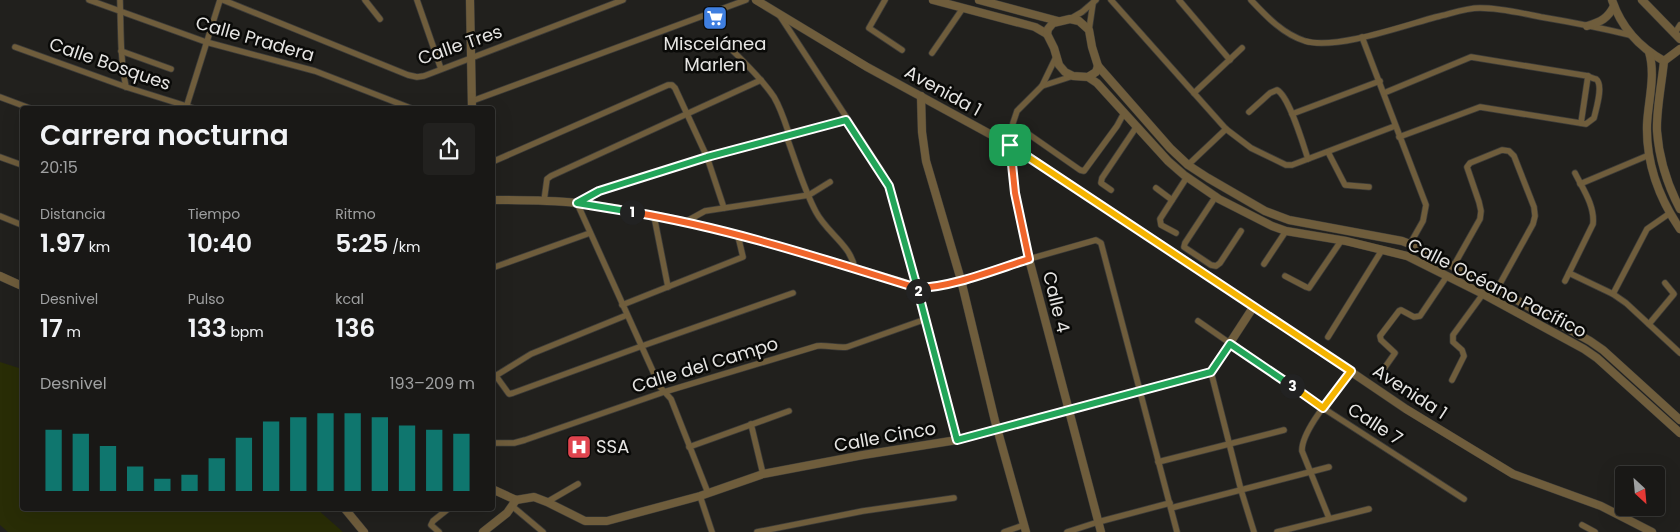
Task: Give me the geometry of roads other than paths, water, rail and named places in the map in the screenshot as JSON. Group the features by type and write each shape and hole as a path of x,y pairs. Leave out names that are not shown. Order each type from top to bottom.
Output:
{"street":[{"name":"Calle Pradera","path":"89,0 206,42 315,71 406,106"},
{"path":"120,0 122,67 126,87"},
{"path":"187,106 206,42 222,0"},
{"name":"Calle Tres","path":"222,0 417,77 424,76 623,0"},
{"path":"365,0 380,18"},
{"path":"417,0 441,69"},
{"path":"470,0 472,105 746,0"},
{"name":"Avenida 1","path":"756,0 867,66 1010,145 1406,409 1513,474 1601,506 1652,532"},
{"path":"885,0 869,28 902,50"},
{"path":"933,0 955,3 963,8 1035,27 1047,34 1059,65 1065,72 1073,76 1088,77 1096,72 1098,66 1088,30 1094,1"},
{"path":"983,0 1058,21"},
{"path":"1112,0 1226,129 1251,148 1288,166 1395,126"},
{"path":"1179,0 1230,60"},
{"path":"1251,0 1281,28 1306,41 1320,44 1362,37 1478,8 1494,9 1630,35"},
{"path":"1643,0 1677,36"},
{"path":"1047,34 1050,26 1058,21 1070,18 1094,1"},
{"path":"1587,26 1603,20 1610,14 1613,3"},
{"path":"1613,3 1630,35 1648,52 1664,61"},
{"path":"932,53 963,8"},
{"path":"778,13 889,186 957,440"},
{"path":"1070,18 1079,21 1088,30"},
{"path":"1677,36 1680,25"},
{"path":"1362,37 1426,205 1426,214 1410,244"},
{"name":"Calle Bosques","path":"15,47 180,106"},
{"path":"731,48 762,80 781,110 787,135 816,212 850,253 854,259 855,269"},
{"path":"1194,93 1242,48"},
{"path":"1670,213 1665,192 1657,129 1664,61 1680,49"},
{"path":"121,52 171,69"},
{"path":"1648,52 1652,69 1647,126 1649,154 1654,174 1670,213 1680,229"},
{"name":"Calle 4","path":"1056,57 1042,86 1017,111 1010,145 1015,193 1029,259 1101,532"},
{"path":"1384,93 1471,57 1588,76 1596,79 1599,83 1600,89 1594,118 1586,124 1480,108 1399,137"},
{"name":"Calle Océano Pacífico","path":"1098,66 1170,148 1188,165 1208,178 1265,211 1289,220 1410,244 1497,289 1590,341 1603,350 1680,420"},
{"name":"Calle 4","path":"1042,86 1073,76"},
{"path":"1581,123 1588,76"},
{"name":"Calle Océano Pacífico","path":"1088,77 1098,83 1168,160 1188,177 1216,196 1262,221 1286,231 1341,240 1407,256 1483,294 1597,358 1680,433"},
{"path":"544,201 547,179 551,176 762,80"},
{"path":"1292,114 1380,81"},
{"path":"495,161 672,85 707,157 724,208"},
{"path":"1249,112 1270,93 1277,90 1281,92 1292,114 1308,159"},
{"path":"921,96 922,132 926,161 961,280 997,428 1025,529 1004,532"},
{"path":"0,97 24,106"},
{"path":"1027,133 1084,171 1124,113"},
{"path":"577,203 599,191 707,157 846,120"},
{"path":"1111,190 1101,182 1102,178 1137,126"},
{"path":"1188,165 1226,129"},
{"path":"1453,267 1480,219 1481,211 1467,167 1470,163 1502,150 1509,151 1514,156 1534,207 1535,216 1533,224 1497,289"},
{"path":"1328,152 1345,185 1369,187"},
{"path":"1580,184 1649,154"},
{"path":"0,157 20,164"},
{"path":"1565,281 1593,224 1594,217 1593,210 1575,173"},
{"path":"1664,174 1680,209"},
{"path":"1176,233 1160,222 1160,219 1188,177"},
{"path":"685,222 705,211 809,195 830,182"},
{"path":"1156,188 1172,200"},
{"path":"1216,196 1184,247 1211,265 1216,266 1220,263 1241,231"},
{"path":"495,200 577,203 685,222 917,288 927,288 961,280 1096,240 1099,241 1178,532"},
{"path":"577,203 660,387 671,399 708,493"},
{"path":"1262,221 1265,211"},
{"path":"1613,294 1647,229 1670,213"},
{"path":"0,216 20,224"},
{"path":"654,216 668,287"},
{"path":"1264,264 1286,231"},
{"path":"495,267 590,233"},
{"path":"622,305 743,257 738,236"},
{"path":"1285,276 1309,288 1341,240"},
{"path":"1328,337 1382,250"},
{"path":"1569,273 1613,294 1626,303 1680,353"},
{"path":"0,276 20,285"},
{"path":"1383,370 1395,353 1381,340 1380,336 1401,310 1414,317 1420,316 1447,276"},
{"path":"1649,324 1674,294 1665,283"},
{"path":"495,378 506,392 509,394 513,393 793,293"},
{"path":"1452,380 1464,356 1462,350 1453,342 1453,335 1483,294"},
{"path":"1254,306 1211,372 1241,490 1254,532"},
{"path":"495,376 531,354 627,315"},
{"name":"Calle del Campo","path":"495,443 514,443 664,392 817,346 847,347 926,319"},
{"path":"1546,328 1552,319"},
{"name":"Calle 7","path":"1198,321 1323,408 1464,499"},
{"path":"1329,518 1302,452 1302,444 1323,408 1351,371"},
{"name":"Calle Cinco","path":"495,491 514,503 534,497 585,522 594,522 643,512 700,496 763,474 957,440 1211,372"},
{"path":"689,447 789,411"},
{"path":"751,424 763,474"},
{"path":"1158,462 1284,430"},
{"path":"1068,532 1098,522 1241,490 1329,467"},
{"path":"547,502 578,484"},
{"path":"700,496 712,532"},
{"path":"757,532 863,511 954,498"},
{"path":"483,532 507,513 514,503 543,532"},
{"path":"1277,532 1369,509"},
{"path":"347,511 364,532"},
{"path":"439,532 431,525 432,521 445,511"},
{"path":"1582,525 1594,532"}],"place":[{"name":"Miscelánea Marlen","path":"715,18"},
{"name":"SSA","path":"579,447"}]}
